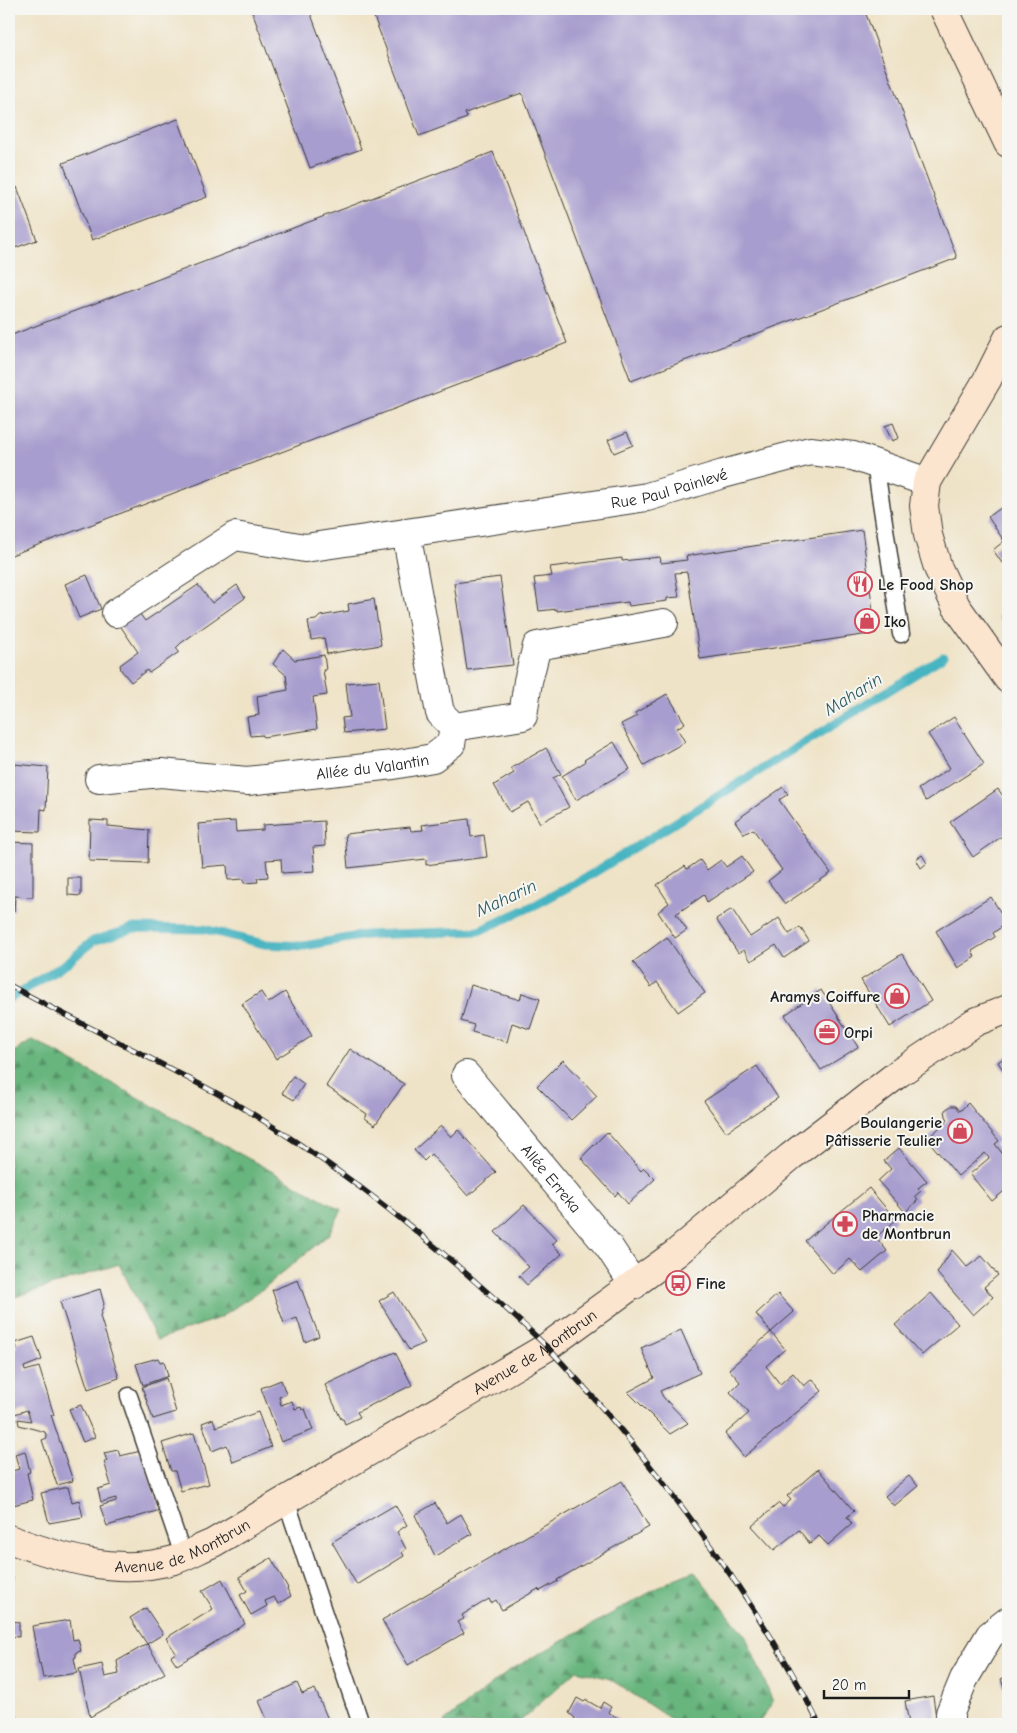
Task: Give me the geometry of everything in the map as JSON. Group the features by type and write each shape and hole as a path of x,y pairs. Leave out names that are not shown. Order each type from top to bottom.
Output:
{"street":[{"path":"944,9 1008,143"},
{"path":"1008,338 987,380 927,482 924,506 928,535 938,568 956,606 1008,678"},
{"name":"Rue Paul Painlevé","path":"116,613 235,536 305,548 647,498 723,474 810,451 853,456 927,482"},
{"path":"406,533 440,713 454,727 523,716 528,681 537,646 664,623"},
{"name":"Allée du Valantin","path":"99,779 161,773 247,781 394,765 433,758 451,744 454,727"},
{"name":"Avenue de Montbrun","path":"9,1539 87,1563 131,1566 174,1560 213,1543 547,1347 675,1254 790,1157 899,1072 975,1022 1008,1009"},
{"name":"Allée Erreka","path":"466,1075 609,1247 634,1285"},
{"path":"950,1724 950,1713 964,1679 990,1635 1008,1621"}],"lane":[{"path":"875,463 901,634"},
{"path":"129,1396 183,1555"},
{"path":"286,1500 361,1724"}],"green space":[{"path":"33,1040 342,1210 328,1235 264,1288 219,1318 157,1340 119,1264 9,1299 9,1055"},
{"path":"694,1571 746,1637 773,1702 758,1724 681,1724 610,1679 577,1670 517,1724 445,1724 444,1722 510,1670 674,1579"}],"building":[{"path":"251,9 309,9 361,149 310,168"},
{"path":"371,9 864,9 957,258 631,381 522,93 465,113 467,118 419,136"},
{"path":"178,119 207,197 92,240 63,163"},
{"path":"493,152 567,343 9,556 9,336"},
{"path":"17,187 37,240 9,250 9,190"},
{"path":"893,423 899,438 892,441 885,426"},
{"path":"627,432 633,445 614,453 608,440"},
{"path":"1008,503 1008,559 1002,563 993,550 1004,541 988,517"},
{"path":"862,530 876,633 700,659 687,572 675,573 679,597 667,598 667,601 629,606 628,602 557,611 557,609 539,611 534,578 552,576 550,567 622,558 622,561 660,557 661,563 687,560 686,556"},
{"path":"87,575 101,609 79,618 65,584"},
{"path":"500,577 513,665 467,670 454,583"},
{"path":"198,585 212,603 237,585 245,598 181,643 176,648 179,652 149,673 147,670 131,682 121,670 120,665 138,652 119,624 137,610 145,621"},
{"path":"374,599 381,645 327,654 324,638 311,640 308,621 316,620 320,616 349,611 348,604"},
{"path":"283,649 295,660 324,655 326,670 323,670 327,695 313,697 317,729 263,737 263,735 250,736 247,717 259,715 257,696 288,690 286,675 273,664"},
{"path":"379,680 385,729 344,733 342,718 350,717 346,683"},
{"path":"667,694 685,723 677,728 685,742 644,765 621,724 637,716 635,713"},
{"path":"954,717 984,764 926,801 918,789 950,768 928,734"},
{"path":"614,742 630,769 576,800 562,776"},
{"path":"546,748 561,774 553,778 569,807 540,823 528,802 510,812 494,785 514,773 511,768"},
{"path":"13,764 48,767 46,810 41,809 40,832 9,831 9,790 11,790"},
{"path":"783,787 788,794 779,800 831,873 785,904 768,881 782,870 753,829 744,834 735,821"},
{"path":"998,789 1008,803 1008,832 973,857 950,822"},
{"path":"469,819 471,837 484,835 487,857 426,865 426,859 348,868 345,834 410,827 411,831 423,830 422,825"},
{"path":"90,820 108,821 108,826 149,830 148,863 89,861"},
{"path":"235,821 236,832 263,830 263,825 324,821 325,846 313,847 315,871 282,873 281,859 266,860 268,877 257,878 258,882 244,883 244,879 228,880 227,865 202,867 198,824"},
{"path":"9,842 33,843 33,897 15,896 14,911 9,911"},
{"path":"922,855 927,863 921,868 916,859"},
{"path":"742,856 753,872 707,902 704,895 676,914 687,930 675,938 658,912 669,903 657,885 685,866 687,869 700,860 707,870 721,860 726,867"},
{"path":"68,878 81,878 81,896 68,895"},
{"path":"991,897 1007,923 993,933 995,937 972,951 975,957 958,968 936,931"},
{"path":"732,909 750,937 779,918 789,934 800,927 809,941 784,958 776,945 751,961 744,950 738,953 716,919"},
{"path":"667,937 705,993 678,1012 657,982 651,987 633,962"},
{"path":"902,954 931,1001 890,1027 861,980"},
{"path":"471,985 520,1000 522,993 540,999 530,1029 512,1023 507,1042 472,1032 474,1025 461,1021"},
{"path":"821,990 858,1047 821,1070 785,1015"},
{"path":"261,992 268,1003 285,992 312,1036 276,1059 242,1004"},
{"path":"350,1049 404,1084 375,1125 365,1118 367,1114 326,1086"},
{"path":"1008,1055 1008,1078 998,1062"},
{"path":"563,1060 597,1096 571,1120 537,1086"},
{"path":"757,1066 778,1098 726,1132 704,1101"},
{"path":"293,1076 304,1084 294,1100 282,1093"},
{"path":"968,1103 999,1141 995,1144 1008,1161 1008,1188 992,1201 970,1174 989,1158 985,1153 958,1176 927,1139 948,1120 945,1110 951,1106 956,1106 960,1111"},
{"path":"441,1126 451,1137 458,1130 496,1172 468,1196 431,1154 424,1161 414,1150"},
{"path":"607,1132 641,1171 644,1168 655,1179 628,1204 618,1192 615,1196 581,1158"},
{"path":"899,1148 927,1181 918,1188 921,1191 915,1196 918,1200 905,1212 878,1181 891,1169 884,1161"},
{"path":"869,1188 896,1220 876,1237 887,1251 862,1272 850,1259 833,1274 805,1241"},
{"path":"524,1205 557,1240 552,1244 562,1254 527,1285 519,1276 529,1267 495,1232"},
{"path":"952,1250 967,1267 982,1256 998,1275 984,1287 993,1297 973,1315 937,1273"},
{"path":"298,1280 319,1336 305,1342 297,1318 284,1323 272,1290"},
{"path":"100,1289 104,1304 100,1316 119,1378 88,1389 60,1302"},
{"path":"394,1292 425,1343 409,1350 379,1301"},
{"path":"931,1293 958,1324 922,1355 895,1325"},
{"path":"778,1294 794,1312 771,1332 756,1314"},
{"path":"681,1330 700,1373 660,1391 663,1397 688,1423 670,1434 628,1392 654,1378 641,1348"},
{"path":"771,1332 785,1349 766,1366 780,1384 793,1373 804,1386 812,1379 822,1391 744,1457 725,1434 749,1413 730,1392 740,1382 729,1369"},
{"path":"34,1337 42,1360 24,1367 25,1371 39,1367 54,1415 51,1415 73,1481 57,1485 42,1440 47,1438 45,1432 19,1425 18,1419 31,1421 27,1410 9,1416 9,1350 17,1348 15,1343"},
{"path":"395,1352 412,1385 357,1412 360,1417 345,1424 325,1385"},
{"path":"158,1358 160,1362 164,1361 168,1376 143,1385 136,1364"},
{"path":"166,1378 176,1412 153,1419 142,1387"},
{"path":"281,1380 286,1394 279,1397 281,1405 292,1401 295,1409 301,1407 302,1410 305,1409 313,1430 281,1442 261,1388"},
{"path":"81,1405 95,1437 83,1442 69,1409"},
{"path":"258,1412 271,1447 233,1462 227,1445 212,1451 202,1423 213,1419 216,1427"},
{"path":"194,1433 209,1484 181,1491 175,1471 171,1471 162,1443"},
{"path":"118,1450 120,1456 141,1451 160,1510 107,1526 100,1506 116,1501 116,1498 101,1502 98,1489 111,1485 104,1461 107,1461 104,1453"},
{"path":"25,1451 30,1472 27,1473 33,1500 9,1506 9,1472 19,1469 15,1454"},
{"path":"818,1469 854,1511 847,1517 852,1524 828,1545 819,1536 810,1544 799,1530 774,1550 752,1526 779,1503 783,1507 791,1500 787,1496"},
{"path":"909,1476 918,1486 894,1506 885,1496"},
{"path":"622,1481 649,1527 558,1581 540,1591 538,1589 502,1610 496,1600 491,1603 489,1599 462,1615 464,1619 457,1622 464,1633 408,1665 382,1620"},
{"path":"68,1487 72,1502 79,1500 83,1517 49,1523 41,1493"},
{"path":"435,1503 447,1523 461,1514 472,1534 435,1556 415,1515"},
{"path":"395,1505 407,1525 397,1532 406,1549 402,1552 404,1556 357,1585 332,1542"},
{"path":"271,1558 291,1596 278,1604 274,1597 265,1601 267,1606 251,1615 240,1595 247,1591 239,1577"},
{"path":"9,1576 13,1577 10,1621 19,1622 19,1637 9,1636"},
{"path":"222,1579 245,1624 177,1665 171,1656 176,1653 166,1638 213,1609 202,1591"},
{"path":"146,1608 163,1634 147,1644 130,1618"},
{"path":"70,1620 73,1640 78,1639 81,1651 76,1652 76,1657 74,1658 77,1673 43,1678 32,1626"},
{"path":"147,1644 165,1673 90,1717 79,1669 102,1664 105,1677 119,1674 117,1661"},
{"path":"1008,1676 1008,1699 1001,1679"},
{"path":"297,1683 302,1694 315,1689 330,1724 304,1724 303,1722 298,1724 269,1724 259,1701"},
{"path":"933,1696 937,1724 909,1724 905,1701"},
{"path":"577,1698 584,1702 586,1700 600,1708 603,1702 611,1707 608,1712 627,1724 571,1724 575,1718 569,1713"},
{"path":"9,1704 21,1723 9,1724"}],"waterway":[{"name":"Maharin","path":"1003,617 1008,613"},
{"name":"Maharin","path":"9,999 68,962 93,941 134,928 204,929 264,944 304,946 365,935 479,931 537,904 592,874 943,657"}],"railway":[{"path":"9,985 226,1098 295,1141 384,1205 468,1275 518,1320 547,1347 598,1403 698,1528 736,1582 771,1637 819,1724"}],"place":[{"name":"Le Food Shop","path":"860,584"},
{"name":"Iko","path":"867,621"},
{"name":"Aramys Coiffure","path":"897,996"},
{"name":"Orpi","path":"827,1032"},
{"name":"Boulangerie Pâtisserie Teulier","path":"960,1131"},
{"name":"Pharmacie de Montbrun","path":"845,1224"},
{"name":"Fine","path":"678,1283"}]}
